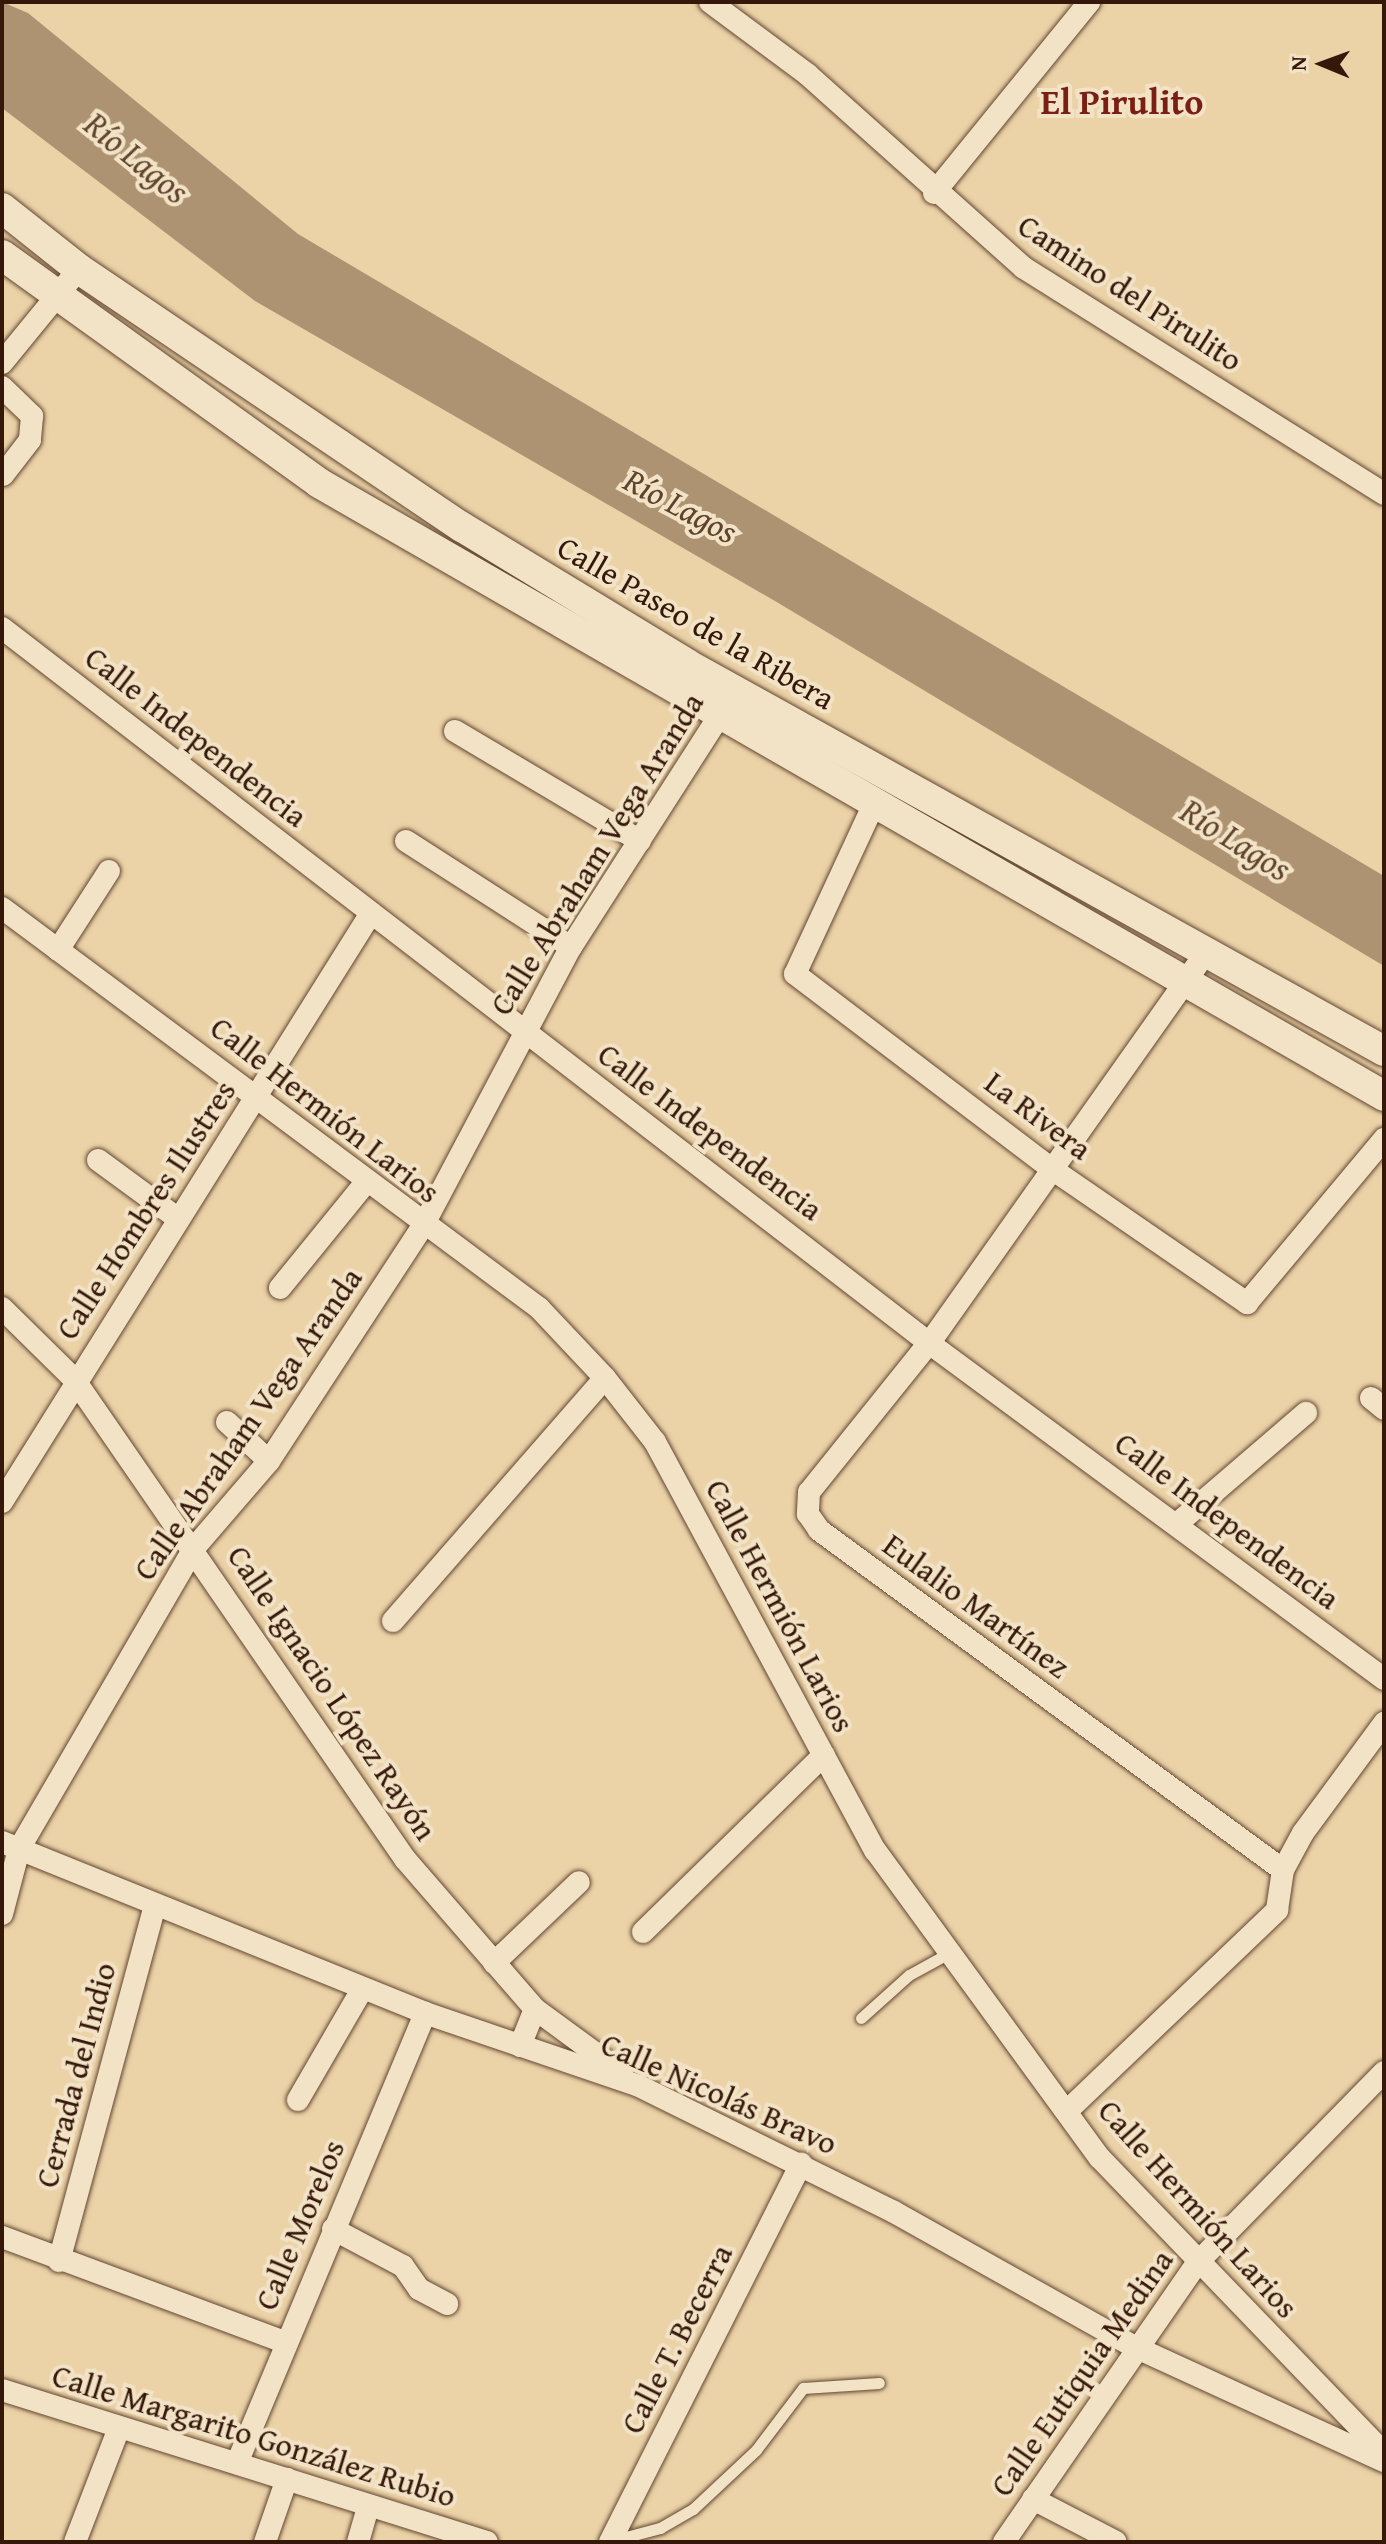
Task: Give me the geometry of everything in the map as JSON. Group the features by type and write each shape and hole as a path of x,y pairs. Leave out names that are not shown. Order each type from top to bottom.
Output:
{"street":[{"name":"Camino del Pirulito","path":"710,2 807,74 934,193 1024,268 1384,494"},
{"path":"934,193 1089,2"},
{"name":"Calle Paseo de la Ribera","path":"2,208 79,269 462,527 735,690 1384,1051"},
{"path":"2,255 319,483 719,719 1384,1096"},
{"path":"2,363 60,296 79,269"},
{"path":"2,387 32,416 30,440 3,475"},
{"name":"Calle Independencia","path":"2,628 929,1343 1178,1523 1384,1679"},
{"name":"Calle Abraham Vega Aranda","path":"2,1914 11,1845 195,1547 269,1461 423,1226 571,947 735,690"},
{"path":"455,731 640,841"},
{"name":"La Rivera","path":"873,806 795,974 1052,1169 1247,1303 1384,1139"},
{"path":"406,841 571,947"},
{"path":"58,950 109,871"},
{"name":"Calle Hermión Larios","path":"2,908 259,1097 423,1226 539,1308 605,1378 655,1442 875,1850 1067,2111 1197,2263 1384,2453"},
{"name":"Calle Hombres Ilustres","path":"2,1502 74,1379 176,1217 259,1097 371,913"},
{"name":"Eulalio Martínez","path":"1207,951 1188,983 929,1343 809,1492 814,1522 1283,1870"},
{"path":"98,1160 176,1217"},
{"path":"280,1288 366,1182"},
{"name":"Calle Ignacio López Rayón","path":"2,1308 74,1379 195,1547 405,1859 535,2009 639,2086"},
{"path":"393,1621 605,1378"},
{"path":"1178,1523 1306,1413"},
{"path":"227,1422 269,1461"},
{"path":"1067,2111 1277,1910 1283,1870 1384,1723"},
{"path":"643,1932 824,1755"},
{"name":"Calle Nicolás Bravo","path":"11,1845 425,2013 639,2086 801,2164 1135,2347 1384,2461"},
{"path":"494,1963 579,1882"},
{"name":"Cerrada del Indio","path":"59,2261 155,1905"},
{"path":"298,2100 363,1988"},
{"path":"520,2046 535,2009"},
{"name":"Calle Morelos","path":"237,2463 425,2013"},
{"name":"Calle Eutiquia Medina","path":"1004,2542 1135,2347 1197,2263 1384,2072"},
{"name":"Calle T. Becerra","path":"610,2542 801,2164"},
{"path":"333,2229 403,2266 419,2289 447,2304"},
{"path":"2,2237 59,2261 285,2342"},
{"name":"Calle Margarito González Rubio","path":"2,2390 487,2542"},
{"path":"75,2542 119,2428"},
{"path":"265,2542 287,2479"},
{"path":"1033,2499 1116,2542"},
{"path":"358,2542 368,2506"}],"lane":[{"path":"861,2018 909,1975 951,1952"},
{"path":"610,2542 660,2528 693,2509 756,2450 803,2388 879,2383"}],"water":[{"name":"Río Lagos","path":"2,2 28,13 298,234 1384,876 1384,966 775,601 255,301 2,108"}],"district":[{"name":"El Pirulito","path":"1122,101"}]}
